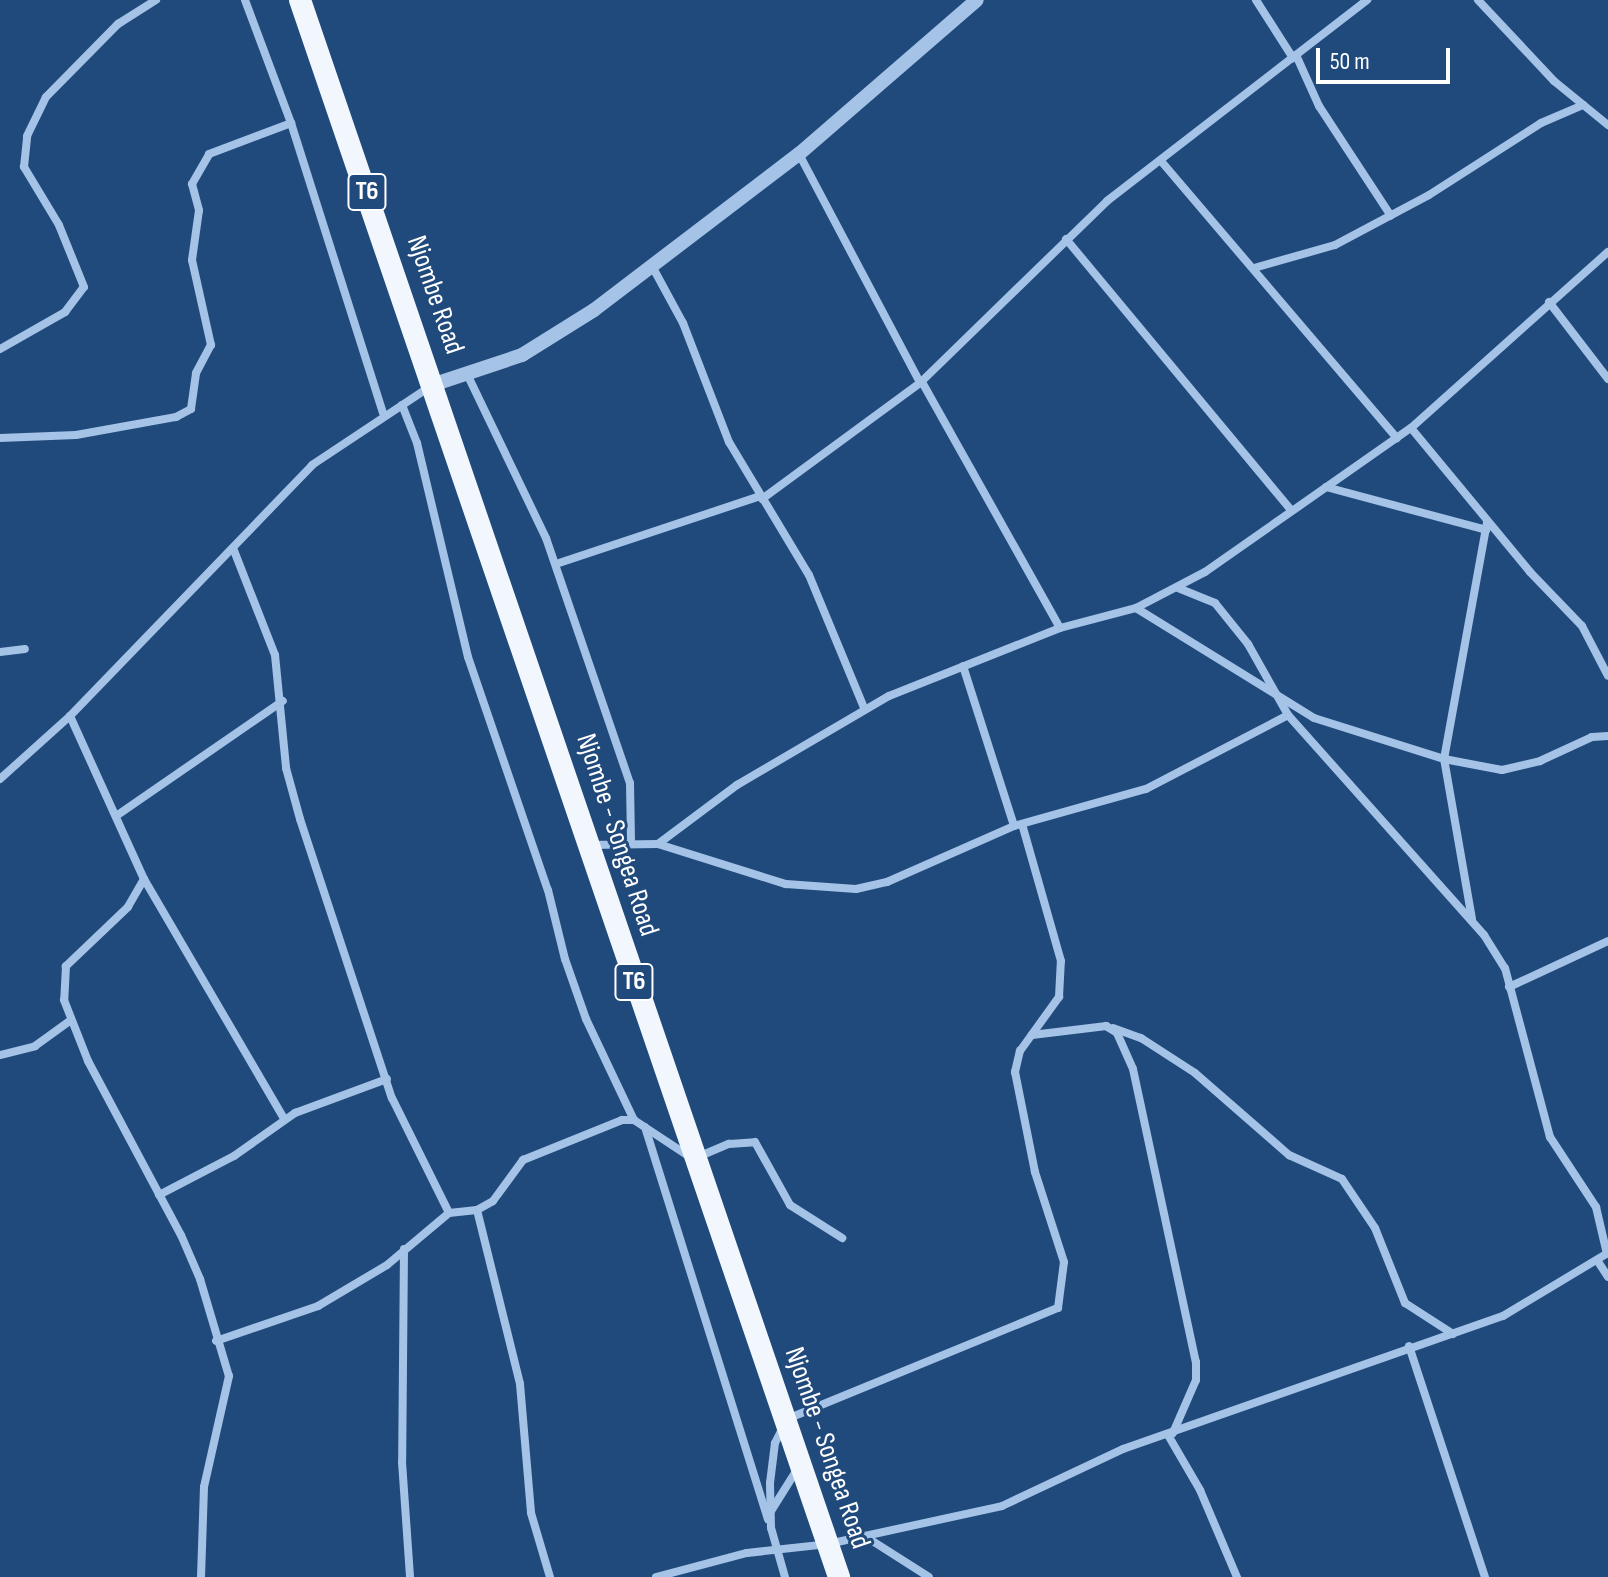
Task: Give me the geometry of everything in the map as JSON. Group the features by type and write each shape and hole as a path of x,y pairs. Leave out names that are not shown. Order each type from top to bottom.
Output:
{"highway":[{"name":"Njombe Road","path":"300,0 435,384"},
{"name":"Njombe - Songea Road","path":"435,384 693,1159 787,1419 839,1577"}],"street":[{"path":"0,349 65,312 84,287 59,225 24,167 27,136 46,97 118,24 156,0"},
{"path":"245,0 291,123 383,413"},
{"path":"0,779 70,716 312,465 383,413 435,384 468,376 522,355 652,266 799,154 977,0"},
{"path":"1256,0 1294,56 1319,106 1391,216"},
{"path":"556,564 761,498 921,382 1066,239 1367,0"},
{"path":"1478,0 1583,105 1608,125"},
{"path":"1254,268 1335,245 1391,216 1541,123 1583,105"},
{"path":"0,438 76,435 176,417 191,409 196,373 211,345 192,260 199,210 192,184 209,154 291,123"},
{"path":"799,154 921,382 1060,628"},
{"path":"1161,161 1397,438"},
{"path":"1066,239 1291,510"},
{"path":"658,844 737,785 864,708 1060,628 1136,608 1177,588 1411,428 1608,252"},
{"path":"652,266 683,323 729,442 809,575 864,708"},
{"path":"1549,302 1608,379"},
{"path":"468,376 538,515 556,564 630,783 631,841"},
{"path":"402,405 417,443 468,657 548,890 565,959 634,1120 693,1159 729,1144 755,1142 790,1205 842,1238"},
{"path":"1411,428 1487,526 1582,626 1608,676"},
{"path":"1326,487 1487,526"},
{"path":"1472,920 1444,759 1487,526"},
{"path":"233,548 275,655 283,701 286,768 293,793 387,1079 449,1213"},
{"path":"656,1577 1002,1506 1101,1459 1409,1346 1453,1334 1534,1301 1607,1254 1596,1207 1550,1137 1505,968 1472,920 1288,715 1248,644 1215,603 1177,588"},
{"path":"1136,608 1278,696 1347,732 1444,759 1502,770 1540,761 1592,737 1608,736"},
{"path":"0,652 25,649"},
{"path":"771,1528 771,1456 787,1419 1058,1308 1064,1262 1035,1172 1015,1072 1020,1051 1059,997 1062,976 1049,906 963,666"},
{"path":"119,814 283,701"},
{"path":"588,845 631,841 658,844 786,884 856,889 887,882 1018,825 1146,789 1288,715"},
{"path":"70,716 119,814 144,879 284,1119"},
{"path":"144,879 128,907 66,966 63,989 71,1020 200,1279 216,1341 229,1376 204,1487 198,1575"},
{"path":"1509,987 1608,941"},
{"path":"0,1055 35,1046 71,1020"},
{"path":"1031,1035 1106,1026 1169,1055 1266,1140 1342,1179 1375,1228 1405,1303 1453,1334"},
{"path":"1106,1026 1122,1042 1150,1129 1194,1347 1196,1380 1170,1434"},
{"path":"159,1195 234,1156 284,1119 387,1079"},
{"path":"216,1341 318,1306 404,1249 449,1213 477,1210 493,1201 523,1160 571,1136 634,1120"},
{"path":"645,1126 785,1577"},
{"path":"477,1210 520,1384 531,1513 550,1577"},
{"path":"404,1249 402,1462 410,1577"},
{"path":"1597,1260 1608,1277"},
{"path":"1409,1346 1485,1577"},
{"path":"1170,1434 1200,1490 1237,1577"},
{"path":"770,1512 801,1464"},
{"path":"863,1535 929,1577"}]}
